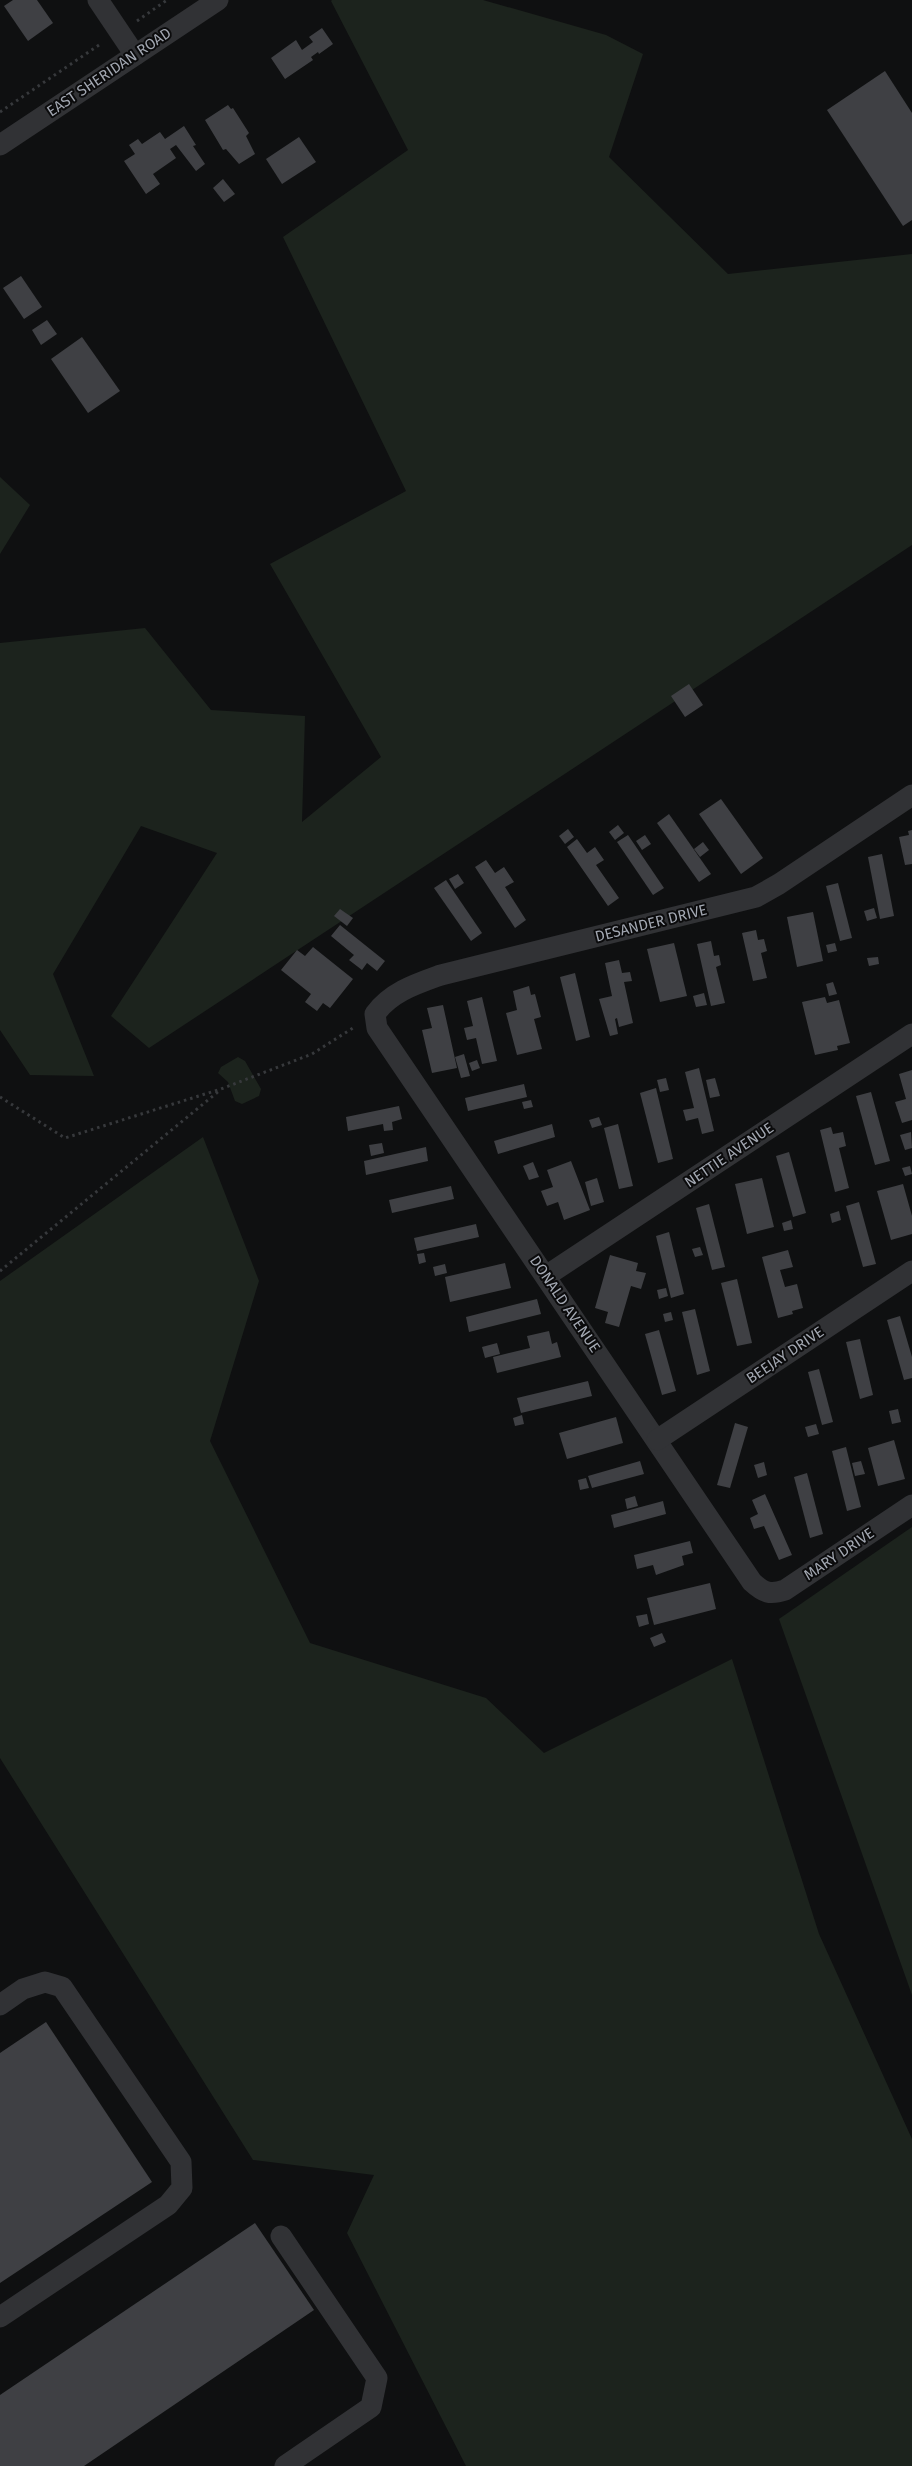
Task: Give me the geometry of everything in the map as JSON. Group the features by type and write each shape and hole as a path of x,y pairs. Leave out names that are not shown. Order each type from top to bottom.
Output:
{"street":[{"path":"98,0 135,55"},
{"name":"EAST SHERIDAN ROAD","path":"0,145 218,0"},
{"name":"DESANDER DRIVE","path":"375,1014 384,1001 412,985 441,975 756,897 779,884 912,795"},
{"name":"DONALD AVENUE","path":"375,1014 377,1028 658,1440 752,1582 763,1592"},
{"name":"NETTIE AVENUE","path":"546,1276 912,1034"},
{"name":"BEEJAY DRIVE","path":"658,1440 912,1271"},
{"name":"MARY DRIVE","path":"763,1592 773,1594 785,1590 912,1505"},
{"path":"0,2005 22,1989 45,1982 62,1988 180,2162 182,2188 168,2205 0,2317"},
{"path":"280,2236 378,2378 371,2407 285,2466"}],"path":[{"path":"0,112 167,0"},
{"path":"0,1098 65,1138 221,1089 312,1054 375,1014"},
{"path":"0,1271 221,1089"}],"shaded area":[{"path":"332,0 483,0 606,35 643,54 609,157 728,274 912,254 912,545 149,1048 111,1016 217,853 141,826 53,974 94,1076 30,1075 0,1030 0,643 145,628 211,710 305,716 302,822 381,757 270,564 406,491 283,237 408,150"},
{"path":"0,477 30,505 0,554"},
{"path":"238,1057 245,1061 261,1089 259,1096 242,1104 235,1101 228,1082 218,1073 221,1067"},
{"path":"203,1137 259,1281 210,1441 310,1643 486,1698 544,1753 732,1659 819,1934 912,2139 912,2466 466,2466 347,2233 374,2175 253,2160 0,1758 0,1281"},
{"path":"912,1527 912,1995 779,1619"}],"building":[{"path":"13,0 37,0 53,23 28,41 4,6"},
{"path":"322,28 333,44 311,57 313,60 285,79 271,58 296,40 302,50 313,42 309,37"},
{"path":"885,71 912,113 912,220 903,226 827,110"},
{"path":"228,105 231,109 233,108 249,133 246,136 255,154 239,164 226,149 223,150 205,120"},
{"path":"184,126 196,145 193,146 205,164 196,171 176,145 170,149 176,158 153,174 160,184 146,194 124,161 135,154 129,145 138,139 142,144 160,132 165,139"},
{"path":"299,137 316,162 282,184 266,159"},
{"path":"223,179 235,194 224,202 213,188"},
{"path":"21,276 42,307 24,319 3,288"},
{"path":"47,320 57,334 41,345 32,330"},
{"path":"82,337 120,391 88,413 51,359"},
{"path":"689,684 703,705 685,717 671,696"},
{"path":"721,799 763,858 741,874 699,814"},
{"path":"669,814 711,874 699,882 657,823"},
{"path":"618,825 624,833 615,840 609,832"},
{"path":"568,829 574,837 565,844 559,836"},
{"path":"912,830 912,864 905,865 899,837 909,835 908,831"},
{"path":"628,835 664,888 653,895 617,842"},
{"path":"645,835 651,844 642,850 636,841"},
{"path":"577,839 587,853 595,847 604,860 596,865 619,898 608,906 567,847"},
{"path":"703,842 709,850 700,857 694,849"},
{"path":"882,854 894,916 880,919 868,857"},
{"path":"486,860 495,873 504,867 514,882 505,887 526,920 515,928 475,867"},
{"path":"458,874 464,883 455,889 449,879"},
{"path":"446,880 482,933 471,941 434,888"},
{"path":"838,883 852,938 840,941 826,886"},
{"path":"874,908 877,918 867,921 864,911"},
{"path":"340,909 353,918 347,926 334,916"},
{"path":"813,912 823,961 797,967 787,917"},
{"path":"340,925 385,961 377,971 367,963 362,970 349,960 354,955 331,936"},
{"path":"756,930 758,940 764,939 767,951 761,953 767,978 753,981 742,933"},
{"path":"711,941 714,956 719,955 721,965 716,967 725,1003 711,1006 697,944"},
{"path":"674,943 687,996 660,1002 647,949"},
{"path":"835,943 837,951 828,953 826,945"},
{"path":"313,947 353,979 330,1008 323,1003 317,1011 305,1002 311,994 281,970 297,950 305,956"},
{"path":"878,957 879,964 869,966 867,958"},
{"path":"619,960 622,973 630,972 632,981 624,982 633,1023 619,1027 617,1018 615,1019 618,1034 610,1036 599,999 612,996 605,963"},
{"path":"575,973 590,1037 576,1041 560,977"},
{"path":"833,982 837,994 829,996 826,984"},
{"path":"529,986 531,995 535,994 541,1017 534,1019 542,1049 517,1055 506,1013 517,1010 513,991"},
{"path":"704,993 707,1005 696,1007 693,996"},
{"path":"482,997 497,1061 482,1064 476,1038 467,1040 464,1028 473,1026 467,1001"},
{"path":"825,997 827,1003 839,1000 850,1043 837,1046 838,1050 815,1055 802,1002"},
{"path":"443,1005 457,1068 432,1073 422,1030 432,1028 427,1008"},
{"path":"464,1054 470,1076 461,1078 455,1057"},
{"path":"477,1060 480,1068 472,1071 469,1063"},
{"path":"699,1068 714,1131 702,1134 698,1118 686,1121 683,1110 694,1108 685,1072"},
{"path":"912,1070 912,1120 902,1123 895,1102 906,1099 899,1074"},
{"path":"666,1078 669,1090 660,1092 657,1080"},
{"path":"715,1078 720,1096 710,1098 706,1080"},
{"path":"524,1084 527,1097 468,1111 465,1098"},
{"path":"656,1088 673,1159 658,1163 640,1093"},
{"path":"871,1092 890,1161 875,1165 856,1096"},
{"path":"531,1100 533,1107 524,1109 522,1102"},
{"path":"399,1106 402,1119 392,1122 393,1130 384,1131 383,1124 348,1131 346,1117"},
{"path":"599,1117 602,1125 592,1128 589,1120"},
{"path":"552,1124 555,1137 498,1154 494,1141"},
{"path":"618,1124 633,1186 619,1189 604,1128"},
{"path":"831,1127 833,1134 843,1132 846,1146 839,1148 849,1188 835,1192 820,1130"},
{"path":"911,1132 912,1148 905,1150 900,1135"},
{"path":"382,1143 384,1153 371,1156 369,1145"},
{"path":"426,1147 428,1161 366,1175 364,1161"},
{"path":"789,1152 806,1213 793,1217 776,1156"},
{"path":"571,1161 590,1210 564,1220 558,1202 547,1206 541,1191 553,1187 547,1170"},
{"path":"533,1162 539,1177 529,1180 523,1166"},
{"path":"910,1166 912,1174 905,1176 902,1168"},
{"path":"597,1178 604,1202 591,1206 585,1182"},
{"path":"762,1178 774,1227 747,1234 735,1184"},
{"path":"903,1184 912,1216 912,1234 891,1240 877,1191"},
{"path":"451,1186 454,1199 392,1213 389,1200"},
{"path":"859,1202 876,1264 863,1267 846,1206"},
{"path":"709,1204 725,1267 712,1270 696,1208"},
{"path":"839,1211 841,1220 832,1223 830,1214"},
{"path":"791,1220 793,1229 784,1231 782,1223"},
{"path":"476,1224 479,1237 417,1251 414,1238"},
{"path":"669,1232 684,1294 671,1298 656,1236"},
{"path":"700,1247 703,1255 695,1257 692,1249"},
{"path":"788,1250 793,1267 780,1270 785,1287 797,1284 803,1308 792,1311 793,1314 778,1318 762,1257"},
{"path":"424,1253 426,1262 419,1264 417,1254"},
{"path":"610,1255 638,1263 636,1271 646,1273 641,1289 631,1286 619,1327 605,1323 608,1312 595,1308"},
{"path":"505,1263 511,1288 450,1302 445,1277"},
{"path":"445,1264 447,1273 435,1276 433,1267"},
{"path":"737,1279 752,1343 737,1346 721,1283"},
{"path":"666,1288 668,1296 659,1299 657,1290"},
{"path":"537,1299 541,1314 469,1332 466,1317"},
{"path":"695,1309 710,1371 697,1375 682,1312"},
{"path":"671,1312 673,1320 665,1322 663,1314"},
{"path":"900,1316 912,1357 912,1378 904,1380 887,1320"},
{"path":"659,1330 676,1391 662,1395 645,1334"},
{"path":"549,1331 552,1344 557,1342 561,1357 497,1373 493,1357 530,1348 527,1336"},
{"path":"860,1339 873,1395 860,1399 846,1342"},
{"path":"497,1343 500,1354 485,1358 482,1347"},
{"path":"819,1369 833,1422 822,1425 808,1372"},
{"path":"588,1381 592,1396 521,1413 517,1398"},
{"path":"898,1409 901,1422 892,1424 889,1411"},
{"path":"522,1415 524,1424 515,1426 513,1418"},
{"path":"616,1417 623,1443 567,1459 559,1433"},
{"path":"735,1423 748,1427 730,1488 717,1485"},
{"path":"816,1424 819,1434 808,1437 805,1427"},
{"path":"894,1440 905,1479 878,1486 868,1448"},
{"path":"846,1447 861,1507 847,1511 832,1451"},
{"path":"640,1461 644,1474 592,1488 588,1476"},
{"path":"861,1461 865,1474 855,1476 852,1463"},
{"path":"764,1462 767,1475 758,1478 754,1465"},
{"path":"807,1473 823,1534 810,1538 794,1477"},
{"path":"586,1478 589,1488 580,1490 578,1480"},
{"path":"765,1494 792,1555 779,1560 764,1526 754,1529 750,1518 758,1514 752,1500"},
{"path":"635,1496 638,1506 627,1509 625,1499"},
{"path":"663,1501 666,1514 614,1528 611,1515"},
{"path":"690,1541 693,1553 682,1556 684,1565 656,1575 653,1565 637,1569 634,1555"},
{"path":"710,1583 716,1609 654,1625 647,1598"},
{"path":"647,1614 649,1624 639,1627 636,1616"},
{"path":"662,1633 666,1642 654,1647 650,1638"},
{"path":"46,2022 152,2182 0,2283 0,2053"},
{"path":"255,2223 314,2310 84,2466 0,2466 0,2395"}]}
